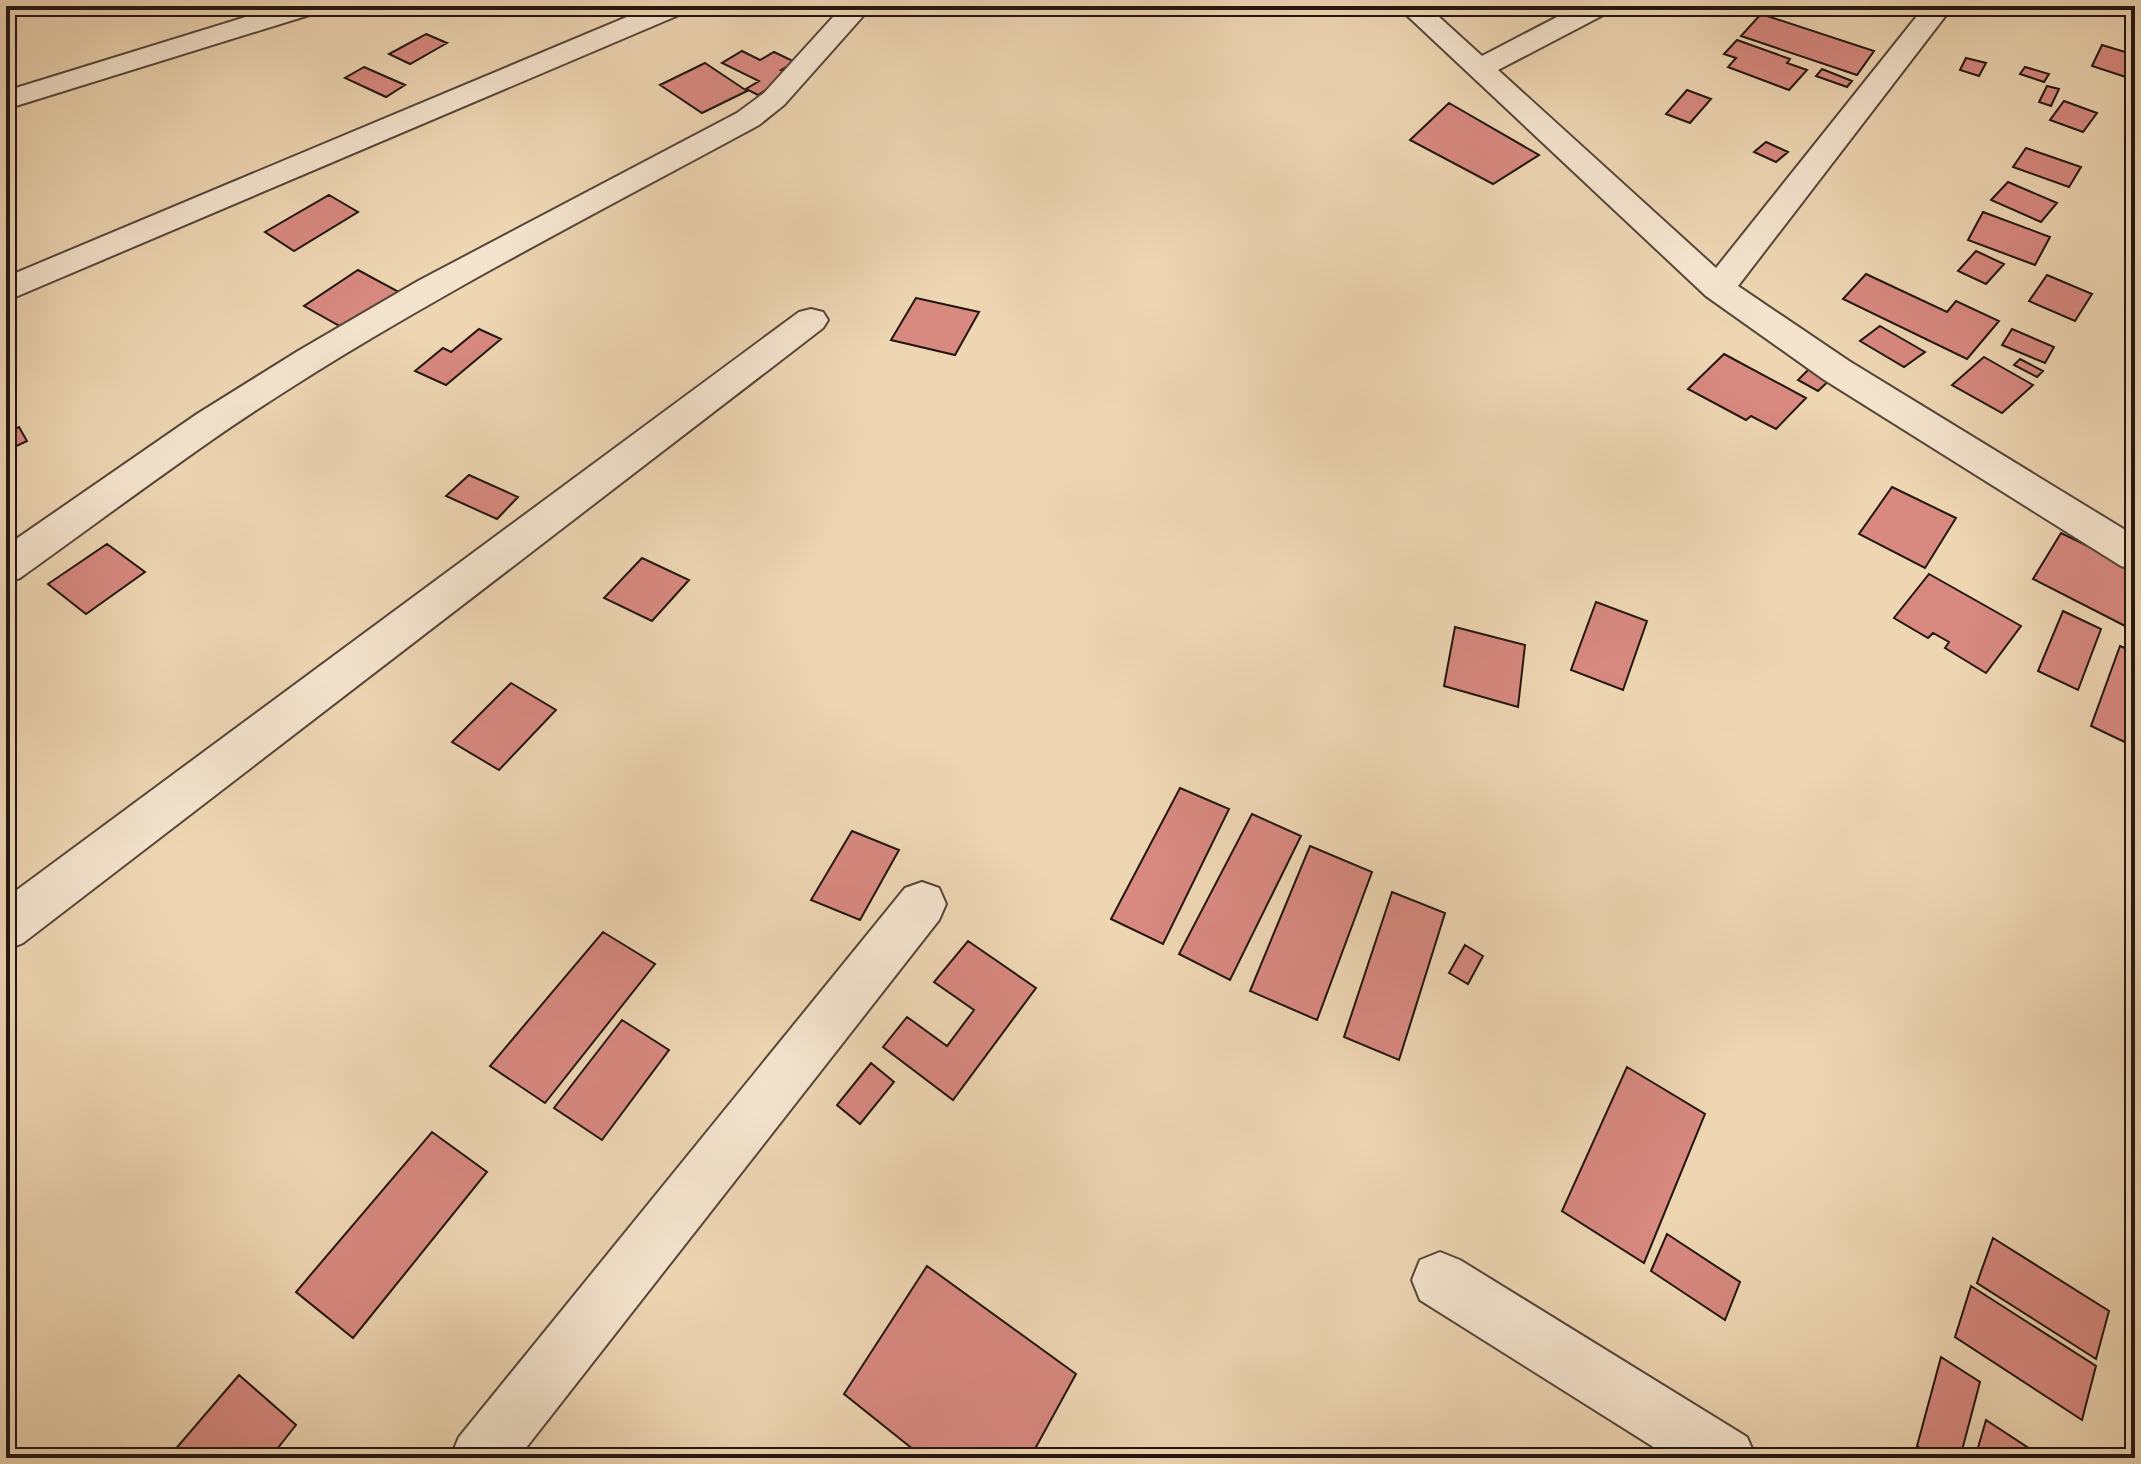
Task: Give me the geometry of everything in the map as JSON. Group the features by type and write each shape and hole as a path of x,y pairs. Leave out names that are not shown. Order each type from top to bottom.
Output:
{"street":[{"path":"6,100 309,6"},
{"path":"6,290 676,6"},
{"path":"6,567 210,423 311,360 480,261 748,119 774,99 858,6"},
{"path":"1411,6 1718,288 1836,370 2135,555"},
{"path":"1478,69 1599,6"},
{"path":"1718,288 1939,6"},
{"path":"6,927 811,320"},
{"path":"480,1458 922,904"},
{"path":"1440,1280 1726,1458"}],"building":[{"path":"820,6 846,6 837,17 815,12"},
{"path":"1426,6 1457,6 1459,7 1440,16"},
{"path":"1761,14 1874,51 1857,75 1741,36"},
{"path":"426,34 447,43 410,64 389,54"},
{"path":"1737,40 1790,59 1787,63 1807,70 1789,90 1728,67 1736,58 1724,54"},
{"path":"2102,45 2135,55 2135,80 2092,66"},
{"path":"742,51 760,60 774,52 795,62 781,70 791,74 758,95 746,89 759,81 722,63"},
{"path":"1966,58 1986,63 1979,76 1960,70"},
{"path":"705,63 747,91 702,113 660,85"},
{"path":"364,67 405,85 386,97 345,78"},
{"path":"2025,67 2049,74 2044,82 2020,74"},
{"path":"1822,69 1852,81 1847,87 1816,76"},
{"path":"2047,86 2059,89 2051,106 2039,102"},
{"path":"1687,90 1711,99 1690,123 1666,114"},
{"path":"2064,101 2097,113 2083,132 2050,120"},
{"path":"1449,103 1539,155 1493,184 1410,140"},
{"path":"1766,142 1788,152 1776,162 1754,152"},
{"path":"2026,148 2081,167 2069,187 2013,167"},
{"path":"2008,182 2057,203 2041,222 1991,200"},
{"path":"329,195 358,212 294,251 265,232"},
{"path":"1983,212 2050,237 2035,265 1968,240"},
{"path":"1976,251 2004,264 1986,284 1958,271"},
{"path":"358,270 399,292 345,329 304,306"},
{"path":"1866,274 1947,312 1956,301 1999,321 1967,359 1843,299"},
{"path":"2047,275 2092,294 2075,321 2029,301"},
{"path":"916,298 979,312 955,355 891,340"},
{"path":"1880,326 1925,352 1904,367 1860,341"},
{"path":"479,329 501,339 446,385 415,371 443,348 451,352"},
{"path":"2012,329 2054,347 2045,363 2002,345"},
{"path":"1724,354 1806,398 1776,429 1751,416 1746,420 1688,389"},
{"path":"1984,357 2033,385 2002,413 1952,385"},
{"path":"2020,359 2043,371 2037,377 2014,365"},
{"path":"1813,365 1834,376 1818,391 1798,380"},
{"path":"19,427 27,441 6,451 6,433"},
{"path":"469,475 518,497 497,519 446,496"},
{"path":"1892,487 1956,518 1925,568 1859,534"},
{"path":"2061,533 2135,569 2135,631 2033,579"},
{"path":"107,544 145,572 86,614 48,584"},
{"path":"642,558 689,580 652,621 604,598"},
{"path":"1929,574 2021,626 1986,673 1945,648 1949,642 1933,633 1928,638 1894,618"},
{"path":"1596,602 1647,621 1623,690 1571,670"},
{"path":"2063,611 2101,629 2078,690 2038,671"},
{"path":"1455,627 1525,645 1518,707 1444,686"},
{"path":"2120,646 2135,652 2135,733 2131,745 2091,726"},
{"path":"511,683 556,710 499,770 452,742"},
{"path":"1180,788 1229,809 1163,944 1111,919"},
{"path":"1252,814 1301,836 1230,980 1179,954"},
{"path":"852,831 899,850 860,920 811,900"},
{"path":"1310,846 1372,872 1317,1020 1250,991"},
{"path":"1392,892 1445,913 1399,1060 1344,1037"},
{"path":"603,932 655,964 545,1103 490,1066"},
{"path":"968,941 1036,988 953,1100 883,1047 907,1017 947,1046 974,1010 934,982"},
{"path":"1465,945 1483,956 1468,984 1449,973"},
{"path":"622,1020 669,1050 602,1140 554,1108"},
{"path":"871,1063 894,1082 860,1124 837,1105"},
{"path":"1627,1067 1705,1114 1644,1263 1562,1211"},
{"path":"432,1132 487,1172 353,1338 296,1292"},
{"path":"1667,1234 1740,1282 1725,1320 1651,1271"},
{"path":"1993,1238 2109,1311 2096,1359 1977,1283"},
{"path":"927,1266 1076,1374 1030,1458 924,1458 844,1394"},
{"path":"1971,1286 2096,1366 2082,1420 1955,1337"},
{"path":"1941,1357 1980,1382 1960,1458 1935,1458 1917,1446"},
{"path":"239,1375 296,1425 270,1458 179,1458 173,1452"},
{"path":"1986,1420 2044,1458 1975,1458"}]}
